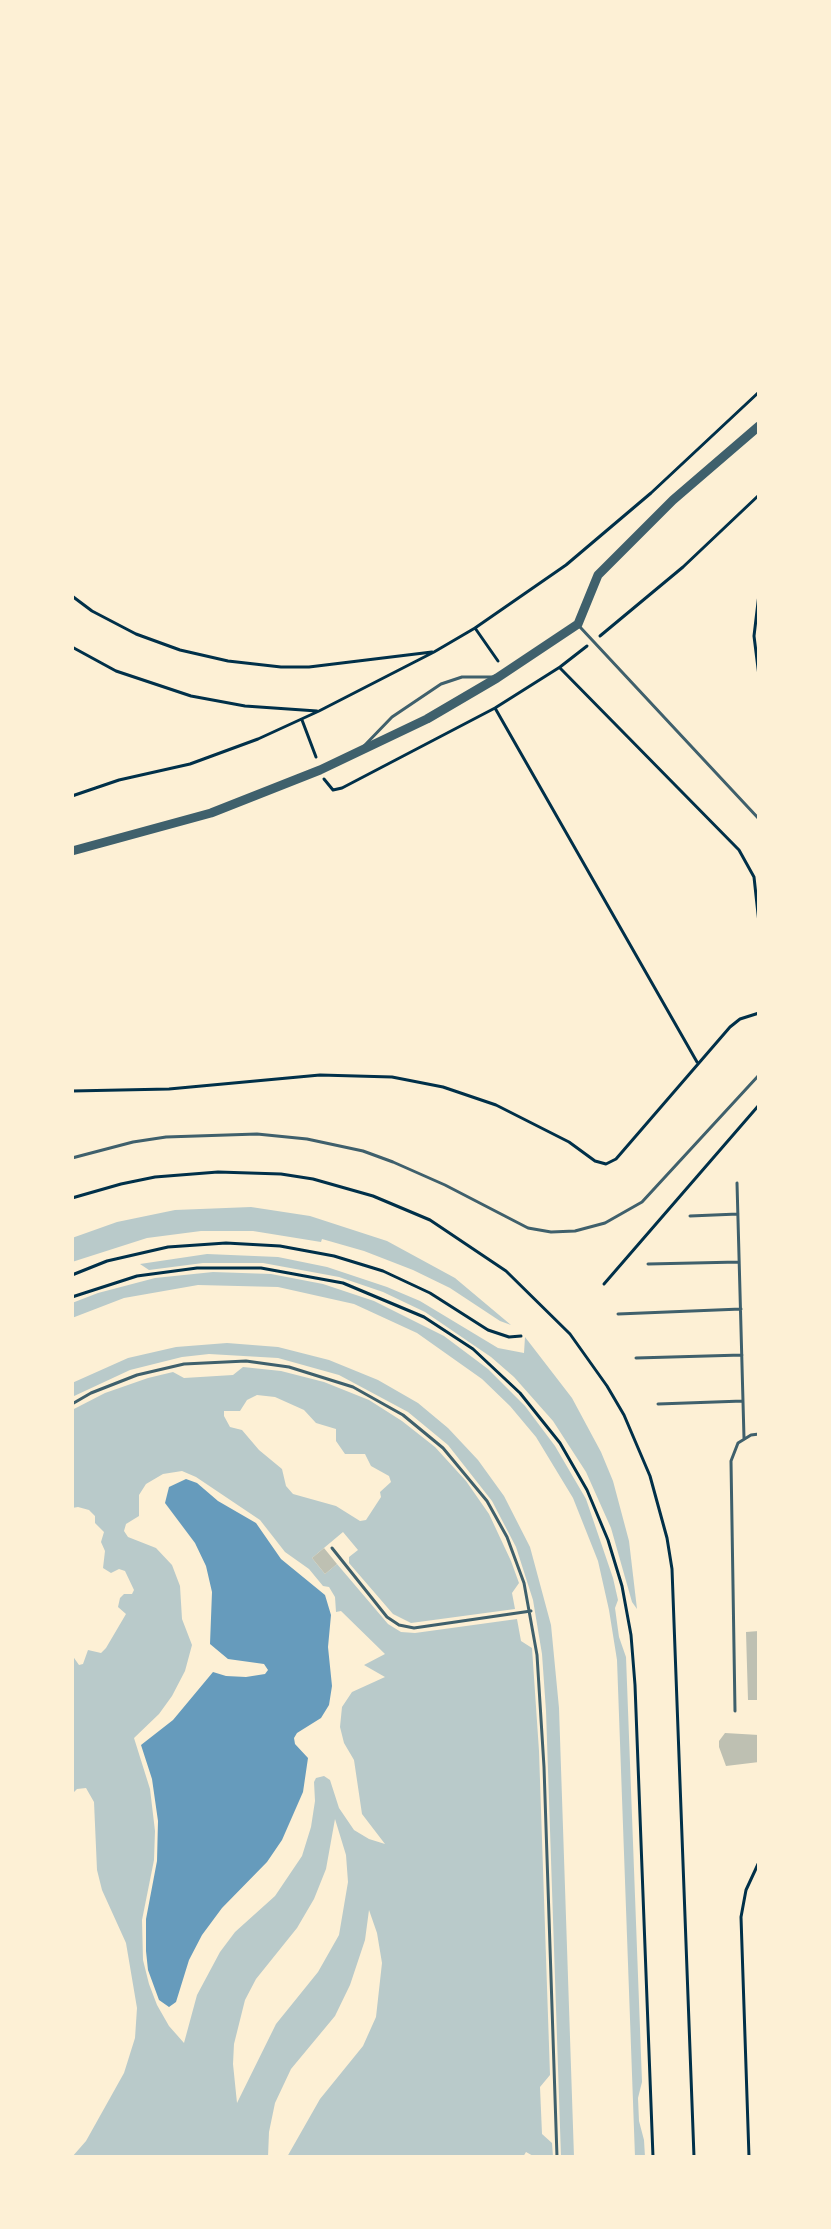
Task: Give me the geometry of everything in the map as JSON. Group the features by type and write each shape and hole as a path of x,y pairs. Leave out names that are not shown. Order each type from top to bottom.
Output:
{"street":[{"path":"72,851 211,813 358,753 427,719 501,675 578,624 598,575 673,500 759,426"}],"lane":[{"path":"578,624 759,819"},
{"path":"358,753 392,717 441,684 462,677 501,675"},
{"path":"72,1158 133,1142 177,1136 257,1134 307,1139 363,1151 393,1162 528,1228 551,1232 575,1231 619,1217 642,1202 759,1075"},
{"path":"737,1183 744,1438"},
{"path":"690,1216 738,1214"},
{"path":"648,1264 739,1262"},
{"path":"618,1314 741,1309"},
{"path":"636,1358 742,1355"},
{"path":"72,1404 91,1393 160,1368 205,1361 246,1361 289,1367 353,1387 378,1400 425,1432 475,1484 507,1537 531,1611 541,1711 557,2157"},
{"path":"658,1404 743,1401"},
{"path":"735,1711 731,1461 734,1448 744,1438 759,1434"},
{"path":"332,1548 387,1617 399,1625 414,1628 531,1611"}],"path":[{"path":"72,796 119,780 198,761 258,739 319,711 475,628 577,556 661,485 759,392"},
{"path":"759,594 754,636 759,676"},
{"path":"72,596 115,624 147,639 228,661 309,667 434,652"},
{"path":"475,628 501,675"},
{"path":"72,647 116,671 191,696 245,706 319,711"},
{"path":"560,667 739,850 754,877 759,923"},
{"path":"495,708 698,1062"},
{"path":"72,1091 198,1087 320,1075 392,1077 443,1087 496,1105 569,1142 595,1161 606,1164 616,1159 735,1023 759,1013"},
{"path":"604,1284 759,1105"},
{"path":"72,1198 143,1179 218,1172 281,1174 344,1186 402,1207 482,1253 518,1281 550,1312 595,1367 624,1415 650,1476 672,1569 694,2157"},
{"path":"72,1275 107,1261 168,1247 226,1243 280,1246 334,1256 383,1271 430,1293 488,1330 509,1337 521,1336"},
{"path":"72,1297 137,1276 208,1267 275,1269 343,1283 424,1317 473,1349 520,1393 560,1443 587,1490 608,1540 622,1586 631,1635 653,2157"},
{"path":"749,2157 741,1917 746,1890 759,1862"}],"shaded area":[{"path":"251,1207 310,1216 387,1241 455,1278 511,1325 450,1288 413,1270 322,1239 321,1242 253,1231 201,1231 147,1238 72,1262 72,1238 117,1222 175,1210"},
{"path":"207,1254 278,1257 327,1267 420,1301 498,1348 524,1353 525,1337 572,1398 613,1481 629,1541 637,1609 632,1602 611,1528 586,1472 553,1421 514,1377 491,1357 425,1312 383,1292 339,1277 263,1263 203,1263 149,1270 140,1264"},
{"path":"213,1272 271,1274 323,1284 374,1301 444,1336 488,1369 525,1406 555,1446 586,1499 613,1578 618,1600 615,1608 619,1637 626,1657 642,2082 638,2098 645,2157 635,2157 617,1660 598,1561 573,1498 536,1437 482,1379 417,1333 354,1304 278,1287 198,1285 124,1298 72,1318 72,1303 98,1293 155,1278"},
{"path":"227,1343 278,1347 329,1360 378,1380 418,1403 448,1428 478,1460 504,1496 530,1547 551,1625 559,1708 574,2157 561,2157 542,1654 533,1600 516,1547 492,1501 448,1445 408,1412 339,1375 278,1358 209,1354 182,1357 130,1370 72,1397 72,1383 128,1358 176,1347"},
{"path":"243,1367 281,1371 324,1382 369,1400 402,1421 435,1447 466,1481 489,1514 511,1561 519,1583 512,1593 515,1609 411,1623 393,1614 349,1563 349,1557 358,1550 343,1532 312,1558 325,1574 337,1564 388,1624 401,1632 415,1633 517,1619 521,1641 532,1648 539,1751 550,2075 540,2087 542,2134 552,2143 553,2157 535,2157 526,2152 523,2157 287,2157 320,2099 363,2046 376,2017 382,1963 369,1910 365,1940 350,1985 335,2016 291,2069 275,2103 268,2157 72,2157 86,2141 124,2073 135,2038 137,2008 126,1943 102,1890 97,1870 94,1802 86,1788 77,1789 72,1794 72,1655 79,1665 83,1664 88,1650 101,1653 106,1648 126,1614 118,1607 120,1598 124,1594 132,1594 134,1590 125,1571 119,1569 111,1573 103,1568 105,1551 101,1542 104,1532 95,1523 95,1516 89,1510 72,1508 72,1410 105,1393 173,1372 184,1378 233,1375","holes":["257,1395 275,1397 304,1410 316,1423 336,1429 336,1441 345,1454 365,1454 371,1466 389,1476 391,1482 380,1492 381,1497 366,1520 360,1521 336,1506 293,1494 286,1486 282,1469 259,1450 242,1430 230,1427 224,1411 240,1411 247,1400","182,1471 196,1477 260,1520 285,1552 309,1569 323,1586 329,1587 335,1597 336,1612 341,1611 385,1654 364,1665 385,1677 352,1692 342,1707 340,1727 344,1743 354,1760 362,1814 385,1844 354,1830 339,1808 330,1780 324,1776 316,1778 311,1827 302,1856 275,1896 235,1932 220,1952 197,1995 184,2043 157,2005 143,1960 142,1920 154,1860 155,1831 150,1789 134,1738 159,1714 172,1696 185,1671 192,1645 182,1619 180,1586 172,1565 156,1548 128,1537 124,1531 126,1524 139,1516 139,1495 146,1484 163,1474","335,1819 346,1855 348,1882 339,1935 318,1972 276,2024 237,2103 234,2044 245,2000 256,1979 297,1928 314,1899 326,1869"]}],"water":[{"path":"186,1479 197,1483 218,1501 256,1523 281,1559 325,1595 331,1615 328,1647 332,1686 329,1705 321,1718 294,1738 295,1744 308,1758 303,1792 282,1840 267,1862 222,1908 202,1935 189,1960 176,2002 169,2007 159,2000 148,1970 146,1919 157,1861 158,1821 152,1779 141,1745 173,1720 213,1672 246,1677 265,1674 268,1670 264,1664 228,1659 210,1644 212,1592 206,1566 195,1543 165,1503 169,1487"}],"building":[{"path":"324,1548 337,1564 325,1574 312,1558"},
{"path":"759,1631 759,1700 748,1700 746,1632"},
{"path":"725,1733 759,1735 759,1762 726,1766 719,1747"}]}
